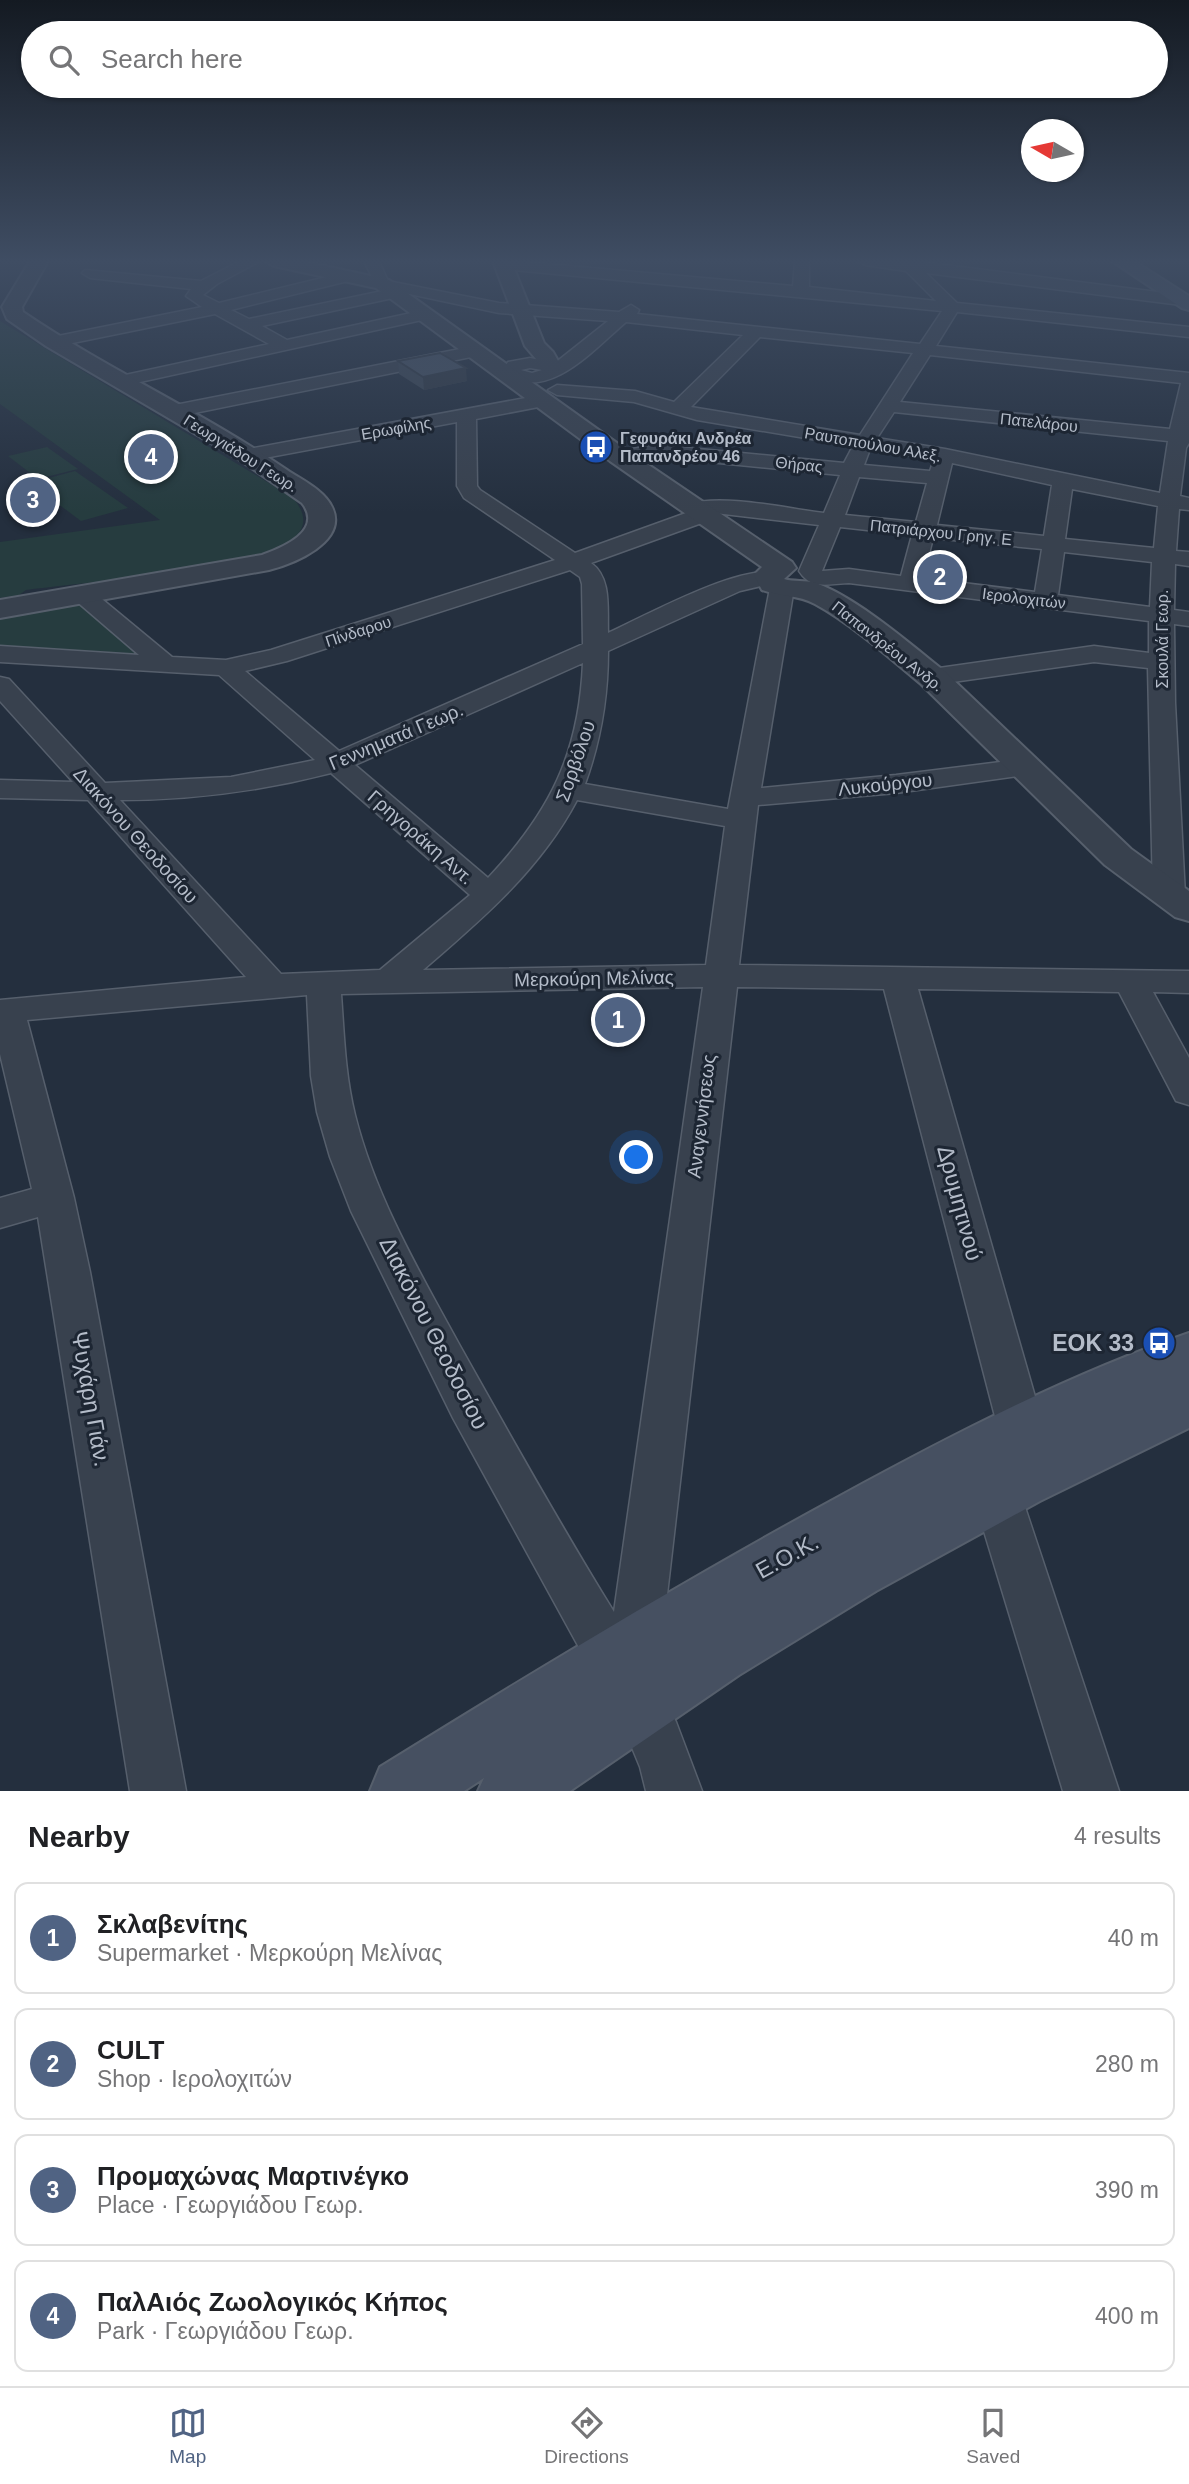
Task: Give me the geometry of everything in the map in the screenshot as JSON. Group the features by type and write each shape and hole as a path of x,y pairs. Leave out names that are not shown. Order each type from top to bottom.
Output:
{"main road":[{"name":"Ε.Ο.Κ.","path":"512,1791 629,1671 738,1583 1021,1428 1189,1355"},
{"name":"Ε.Ο.Κ.","path":"404,1791 629,1671 705,1661 795,1606 997,1495 1189,1402"}],"street":[{"name":"Γεωργιάδου Γεωρ.","path":"0,609 256,565 294,553 308,544 321,524 320,509 300,490 249,455 57,345"},
{"path":"122,382 292,345"},
{"name":"Παπανδρέου Ανδρ.","path":"466,345 475,351 534,375 619,456 794,579 841,608 932,677 1118,857 1179,902"},
{"path":"528,345 534,375 590,345"},
{"path":"678,409 742,345"},
{"name":"Παπανδρέου Ανδρ.","path":"872,345 923,350 1186,365"},
{"name":"Αναγεννήσεως","path":"629,1671 743,809 794,579 833,520 852,469 866,441 927,345"},
{"path":"1186,365 1187,345"},
{"path":"175,411 475,351"},
{"name":"Ραυτοπούλου Αλεξ.","path":"534,375 678,409 945,455 1178,503"},
{"name":"Ερωφίλης","path":"249,455 466,415 534,375"},
{"name":"Σκουλά Γεωρ.","path":"1179,902 1176,769 1162,694 1162,556 1178,503 1189,384"},
{"name":"Πατελάρου","path":"889,406 1183,437"},
{"path":"466,415 467,486 471,494 576,561"},
{"name":"Θήρας","path":"619,456 658,451 939,478"},
{"path":"910,584 945,455"},
{"path":"1045,601 1063,481"},
{"name":"Πατριάρχου Γρηγ. Ε","path":"698,512 715,507 1189,559"},
{"name":"Πίνδαρου","path":"0,654 226,668 278,656 576,561 698,512"},
{"name":"Σορβόλου","path":"388,981 516,870 536,844 569,790 590,722 596,649 594,579 588,570 576,561"},
{"name":"Ιερολοχιτών","path":"794,579 849,576 1189,619"},
{"name":"Γεννηματά Γεωρ.","path":"0,789 97,791 238,784 301,775 337,763 732,586 794,579"},
{"path":"83,594 164,663"},
{"path":"932,677 1094,654 1161,662"},
{"name":"Γρηγοράκη Αντ.","path":"226,668 489,896"},
{"name":"Διακόνου Θεοδοσίου","path":"0,685 272,985"},
{"path":"1162,694 1189,697"},
{"name":"Λυκούργου","path":"569,790 743,809 896,784 1025,767"},
{"name":"Μερκούρη Μελίνας","path":"4,1011 272,985 388,981 719,976 1189,982"},
{"name":"Δρυμητινού","path":"898,979 1021,1428"},
{"name":"Διακόνου Θεοδοσίου","path":"323,983 339,1129 363,1191 427,1325 629,1671 669,1768 674,1791"},
{"path":"1131,983 1189,1092"},
{"name":"Ψυχάρη Γιάν.","path":"4,1011 54,1198 80,1331 158,1791"},
{"path":"0,1213 54,1198"},
{"path":"997,1495 1091,1791"}],"green space":[{"path":"0,345 39,345 292,497 302,512 302,528 294,538 274,549 244,558 166,573 26,590 19,595 0,598 0,542 160,520 0,404"},
{"path":"47,447 78,469 38,479 8,456"},
{"path":"75,471 128,508 81,521 30,483"},
{"path":"77,601 145,654 0,646 0,614"}],"building":[{"path":"440,353 466,368 423,377 398,361"}],"place":[{"name":"Γεφυράκι Ανδρέα Παπανδρέου 46","path":"596,447"},
{"name":"ΠαλΑιός Ζωολογικός Κήπος","path":"151,457"},
{"name":"Προμαχώνας Μαρτινέγκο","path":"33,500"},
{"name":"CULT","path":"940,577"},
{"name":"Σκλαβενίτης","path":"618,1020"},
{"name":"ΕΟΚ 33","path":"1159,1343"}]}
